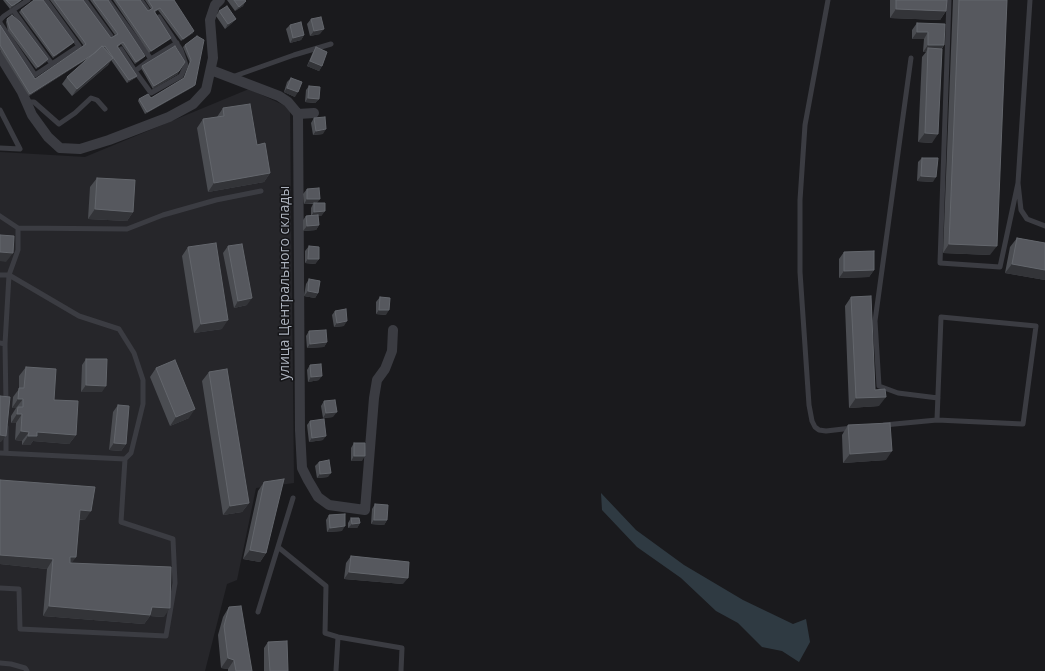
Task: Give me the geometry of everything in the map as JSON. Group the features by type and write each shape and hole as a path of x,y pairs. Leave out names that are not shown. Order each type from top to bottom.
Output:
{"street":[{"path":"0,56 13,76 32,115 48,137 60,148 80,149 109,140 169,117 193,104 206,90 213,58 210,20 215,5 220,0"},
{"path":"211,70 279,96 288,102 298,114 314,113"},
{"name":"улица Центрального склады","path":"298,114 300,430 302,468 318,497 329,505 365,510 374,398 377,380 385,369 392,352 393,330"}],"lane":[{"path":"28,0 4,16 0,20 0,23 35,75 79,46 46,0"},
{"path":"85,0 111,36"},
{"path":"108,0 151,60"},
{"path":"141,0 147,9"},
{"path":"828,0 805,125 800,200 800,272 809,405 812,421 815,427 819,430 826,431 861,427"},
{"path":"949,0 940,263 1000,267 1018,183 1030,0"},
{"path":"13,10 52,64"},
{"path":"0,11 4,16"},
{"path":"121,49 151,93 181,76 186,65 181,50 159,17"},
{"path":"135,71 177,43"},
{"path":"231,77 331,44"},
{"path":"911,58 876,322 879,386 898,393 938,398"},
{"path":"26,102 34,102 59,124 75,113 91,98 97,100 105,108"},
{"path":"0,110 20,149 0,148"},
{"path":"1018,183 1021,210 1027,219 1045,226"},
{"path":"0,216 18,228 127,230 163,215 216,200 261,191"},
{"path":"6,406 3,344 10,275 18,250 18,228"},
{"path":"0,274 10,275 79,316 119,329 134,353 143,380 143,404 131,453 125,460 121,522 173,540 175,583 166,636 20,629 19,589 0,588"},
{"path":"876,426 937,420 1023,424 1036,326 942,318 937,420"},
{"path":"6,422 6,453"},
{"path":"0,452 125,460"},
{"path":"258,612 293,498"},
{"path":"278,548 326,586 325,633 338,637 402,648 401,671"},
{"path":"336,671 338,637"},
{"path":"0,663 25,668 27,671"}],"shaded area":[{"path":"249,89 290,108 294,483 256,488 237,580 227,584 205,671 0,671 0,152 85,157"},
{"path":"601,493 636,530 684,565 743,600 793,624 806,619 810,642 799,662 782,651 762,647 738,623 716,611 681,578 637,547 602,510"}],"building":[{"path":"6,0 21,0 12,6"},
{"path":"34,0 43,0 74,42 54,56 21,10"},
{"path":"54,0 83,0 111,38 118,34 93,0 108,0 145,56 136,62 123,42 117,46 137,76 129,80 105,46 102,46 95,53 30,94 0,45 0,25 35,79 86,44"},
{"path":"116,0 140,0 148,11 153,8 148,0 174,0 194,31 183,39 160,8 154,11 171,38 151,51"},
{"path":"234,0 245,0 246,1 239,7"},
{"path":"896,0 947,0 946,11 896,9"},
{"path":"959,0 1007,0 997,246 949,244"},
{"path":"227,6 236,19 228,24 219,11"},
{"path":"12,15 20,22 48,59 38,67 10,29 7,19"},
{"path":"321,17 324,29 314,31 311,19"},
{"path":"301,22 304,35 293,38 290,25"},
{"path":"917,23 945,24 944,45 928,45 928,32 917,32"},
{"path":"197,36 204,40 195,85 147,112 139,99 148,94 151,98 184,78 191,60 185,45"},
{"path":"102,46 113,58 77,89 67,77"},
{"path":"175,46 185,62 179,71 154,86 142,66"},
{"path":"316,47 327,52 322,66 310,61"},
{"path":"928,48 942,49 938,134 925,133"},
{"path":"291,78 302,82 298,92 287,88"},
{"path":"309,86 320,87 319,99 308,98"},
{"path":"250,104 257,145 265,143 270,173 214,183 203,119 224,116 223,108"},
{"path":"325,117 326,129 316,131 314,118"},
{"path":"922,158 938,158 936,177 921,176"},
{"path":"97,178 135,180 133,212 95,209"},
{"path":"319,188 320,199 307,199 307,189"},
{"path":"314,203 325,203 325,211 314,212"},
{"path":"318,215 319,225 307,226 306,216"},
{"path":"0,235 14,236 13,253 0,252"},
{"path":"1017,238 1045,243 1045,270 1012,264"},
{"path":"216,243 228,320 201,324 188,247"},
{"path":"242,244 252,298 238,301 228,246"},
{"path":"309,246 319,247 319,259 308,259"},
{"path":"874,251 874,270 844,271 844,252"},
{"path":"309,279 320,281 318,293 308,291"},
{"path":"871,296 875,390 885,389 886,397 856,398 851,297"},
{"path":"380,297 390,298 389,310 379,310"},
{"path":"346,309 347,321 337,323 335,311"},
{"path":"326,330 327,342 310,344 309,331"},
{"path":"86,359 107,359 106,386 86,385"},
{"path":"175,360 195,409 176,417 156,368"},
{"path":"321,364 322,376 311,377 310,365"},
{"path":"26,367 56,369 54,400 78,401 76,435 37,432 37,436 28,436 29,432 21,431 22,414 17,414 18,407 23,407 23,399 18,399 19,388 24,388"},
{"path":"227,369 249,503 230,506 209,372"},
{"path":"0,396 10,397 6,436 0,435"},
{"path":"335,400 337,412 326,413 324,401"},
{"path":"118,405 129,406 126,444 114,443"},
{"path":"324,419 326,436 312,438 310,421"},
{"path":"890,423 892,451 850,454 848,425"},
{"path":"354,443 365,443 365,456 354,456"},
{"path":"329,460 331,473 320,474 319,462"},
{"path":"284,479 266,553 250,550 264,482"},
{"path":"0,480 95,487 91,511 80,510 76,557 70,557 70,563 171,567 170,608 152,607 150,615 49,606 53,559 0,555"},
{"path":"375,504 388,505 387,520 374,520"},
{"path":"345,514 345,526 330,528 329,515"},
{"path":"351,518 359,518 360,523 352,524"},
{"path":"351,556 409,562 408,578 349,572"},
{"path":"241,606 252,671 236,671 234,660 228,658 224,626 229,607"},
{"path":"287,641 288,671 270,671 268,642"}]}
